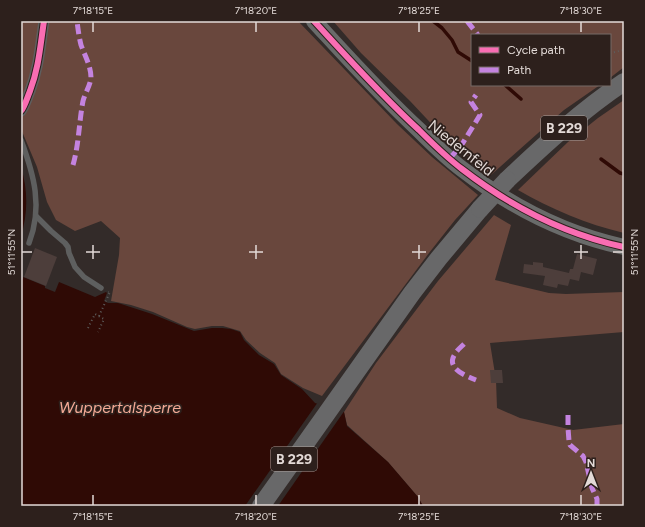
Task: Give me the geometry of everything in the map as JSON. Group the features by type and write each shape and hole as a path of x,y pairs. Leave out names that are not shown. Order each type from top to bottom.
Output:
{"main road":[{"name":"B 229","path":"261,506 412,293 480,209 535,153 579,116 624,82"}],"street":[{"path":"21,111 36,73 44,21"},
{"name":"Niedernfeld","path":"314,21 404,116 462,169 510,202 531,214 572,232 624,247"}],"lane":[{"path":"21,140 33,176 36,195 36,216 29,243"},
{"path":"36,216 65,242 75,267 84,277 101,288"}],"path":[{"path":"611,53 624,50"},
{"path":"99,316 110,292"},
{"path":"88,328 95,314 104,319 98,332"}],"shaded area":[{"path":"21,21 298,21 397,124 432,157 478,195 455,220 429,253 322,396 303,388 281,374 275,363 260,353 246,340 240,331 223,326 195,329 153,312 111,301 119,255 120,238 101,221 75,231 56,220 47,202 37,167 21,129"},
{"path":"333,21 624,21 624,67 611,77 611,34 471,34 471,86 599,86 564,110 491,175 441,134 361,53"},
{"path":"624,100 624,233 569,215 518,190 568,142"},
{"path":"494,215 511,225 495,280 549,293 566,294 624,292 624,332 490,343 496,380 497,408 520,418 573,430 624,424 624,506 423,506 418,497 388,462 347,425 344,412 376,363 438,281"}],"water":[{"path":"21,167 25,184 26,210 21,236"},
{"name":"Wuppertalsperre","path":"23,277 55,292 59,282 95,297 106,292 104,301 108,303 118,303 152,314 194,331 222,328 240,332 244,340 259,355 274,364 281,375 302,389 315,403 344,412 347,426 388,462 418,497 423,506 21,506 21,278 23,279"}],"pier":[{"path":"318,402 345,410 278,506 245,506"}],"building":[{"path":"35,248 57,257 46,286 24,277"},
{"path":"577,254 597,259 593,275 581,272 579,281 570,279 568,286 558,284 557,288 543,285 545,276 523,273 524,264 533,265 533,262 543,263 543,267 569,273 570,269 573,269"},
{"path":"490,370 502,370 503,383 491,383"}],"waterway":[{"path":"433,21 442,28 452,40 458,52 471,60"},
{"path":"506,86 521,99"},
{"path":"601,159 620,173 624,174"}],"marked path":[{"path":"73,165 77,149 83,101 91,78 89,65 81,45 77,21"},
{"path":"467,21 477,34"},
{"path":"449,159 461,146 480,115 471,102 476,95"},
{"path":"464,344 456,353 453,363 462,374 476,380"},
{"path":"568,415 570,445 583,456 586,462 592,488 597,499 597,506"}],"cycle path":[{"path":"21,111 24,107 33,82 39,57 44,21"},
{"path":"314,21 365,77 405,117 445,155 480,182 499,195 538,217 580,235 624,247"}]}
